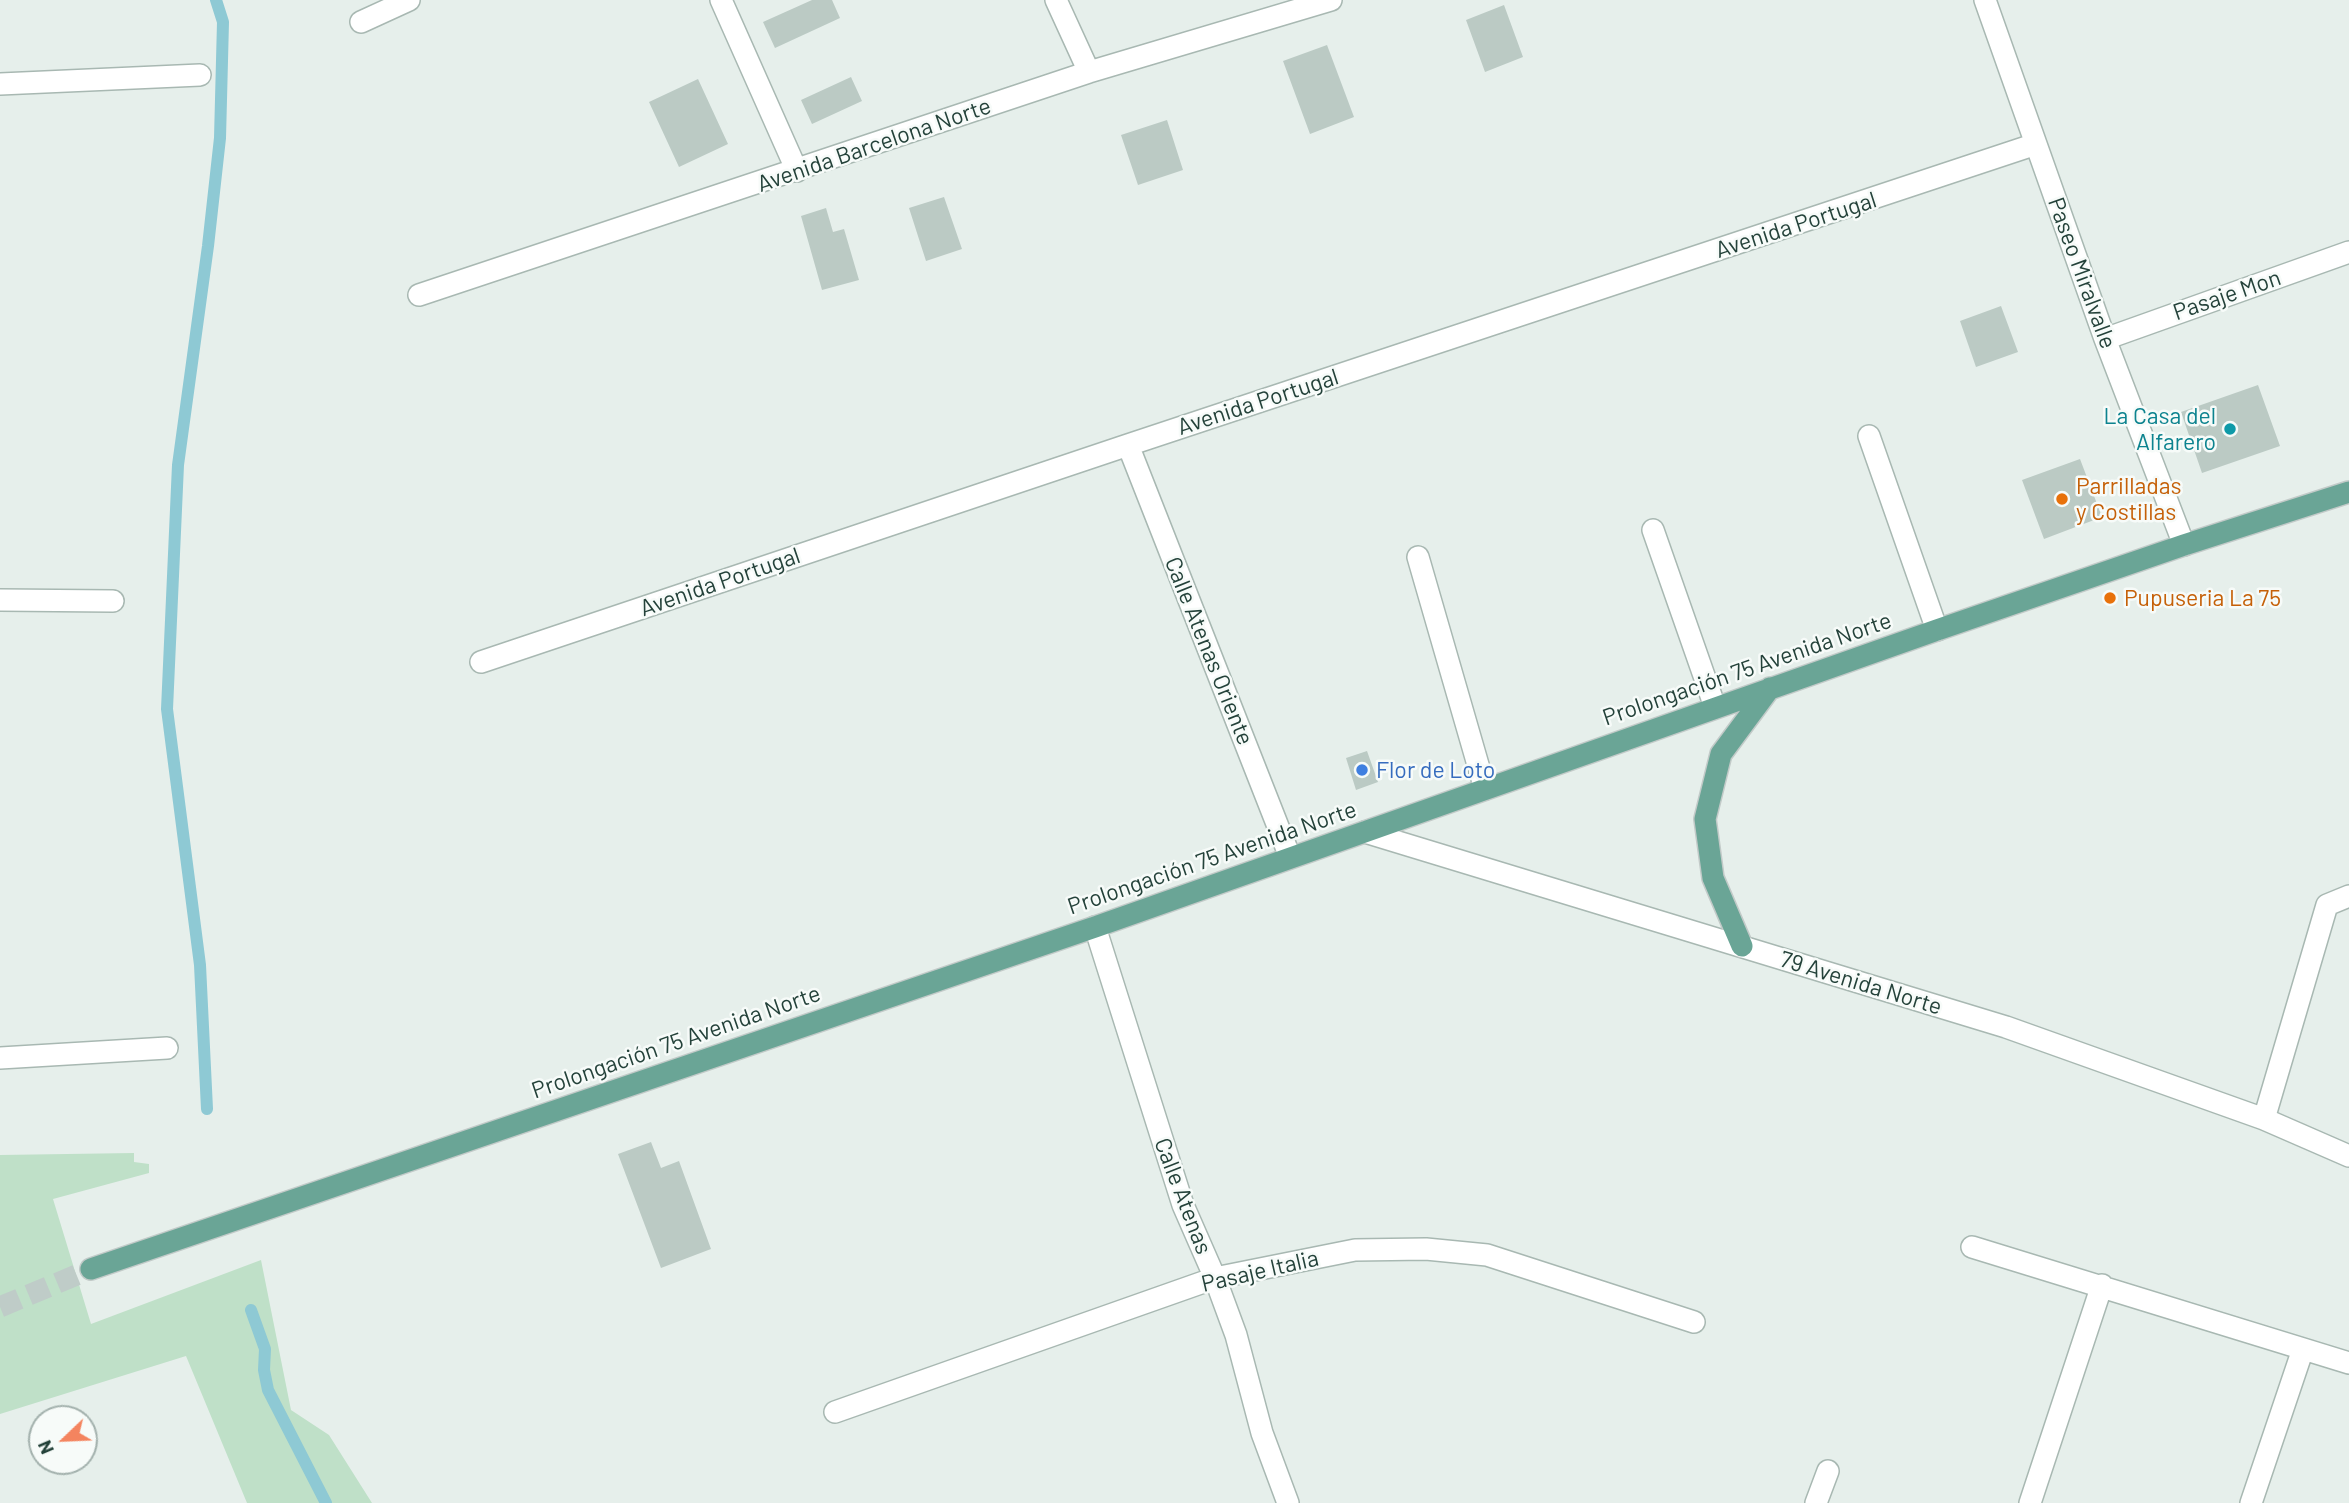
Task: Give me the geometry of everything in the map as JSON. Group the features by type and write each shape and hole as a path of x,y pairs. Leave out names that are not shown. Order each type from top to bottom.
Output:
{"main road":[{"name":"Prolongación 75 Avenida Norte","path":"91,1269 1095,927 1937,629 2349,492"},
{"path":"1742,946 1713,878 1705,819 1721,754 1769,688"}],"street":[{"path":"362,22 409,0"},
{"path":"721,0 797,171"},
{"path":"1056,0 1088,72"},
{"name":"Avenida Barcelona Norte","path":"419,295 1088,72 1331,0"},
{"name":"Paseo Miralvalle","path":"1985,0 2105,339 2184,545"},
{"path":"0,84 200,75"},
{"name":"Avenida Portugal","path":"481,662 2036,144"},
{"name":"Pasaje Mon","path":"2105,339 2349,252"},
{"path":"1869,436 1937,629"},
{"name":"Calle Atenas Oriente","path":"1128,445 1290,857"},
{"path":"1653,530 1715,707"},
{"path":"1418,557 1485,789"},
{"path":"0,600 113,601"},
{"name":"79 Avenida Norte","path":"1365,832 2006,1027 2264,1119 2349,1156"},
{"path":"2264,1119 2327,905 2349,896"},
{"name":"Calle Atenas","path":"1095,927 1183,1205 1236,1335 1262,1433 1288,1503"},
{"path":"0,1058 167,1048"},
{"path":"1972,1247 2349,1363"},
{"name":"Pasaje Italia","path":"835,1412 1215,1278 1355,1250 1426,1249 1487,1255 1694,1322"},
{"path":"2030,1503 2102,1286"},
{"path":"2251,1503 2303,1349"},
{"path":"1816,1503 1828,1471"}],"green space":[{"path":"134,1153 134,1162 149,1164 149,1173 53,1199 91,1324 261,1260 291,1410 329,1435 372,1503 247,1503 186,1356 0,1414 0,1155"}],"building":[{"path":"812,0 832,0 840,18 775,48 763,22"},
{"path":"1504,5 1523,57 1485,72 1466,20"},
{"path":"1327,45 1354,117 1310,134 1283,61"},
{"path":"851,77 862,101 812,124 801,100"},
{"path":"698,79 728,144 679,167 649,102"},
{"path":"1167,120 1183,170 1138,185 1121,135"},
{"path":"944,197 962,249 926,261 909,208"},
{"path":"826,208 833,232 844,229 859,280 822,290 801,216"},
{"path":"2001,306 2018,352 1976,367 1960,321"},
{"name":"La Casa del Alfarero","path":"2258,385 2280,446 2202,473 2181,412"},
{"name":"Parrilladas y Costillas","path":"2080,459 2102,517 2044,539 2022,480"},
{"name":"Flor de Loto","path":"1367,751 1378,782 1356,790 1346,758"},
{"path":"651,1142 661,1168 679,1161 711,1249 661,1268 618,1154"}],"waterway":[{"path":"207,1109 200,965 167,709 178,465 220,138 223,22 216,0"},
{"path":"251,1310 265,1349 264,1370 268,1390 326,1503"}],"tunnel":[{"path":"0,1307 91,1269"}],"place":[{"name":"La Casa del Alfarero","path":"2230,429"},
{"name":"Parrilladas y Costillas","path":"2062,499"},
{"name":"Pupuseria La 75","path":"2110,598"},
{"name":"Flor de Loto","path":"1362,770"}]}
